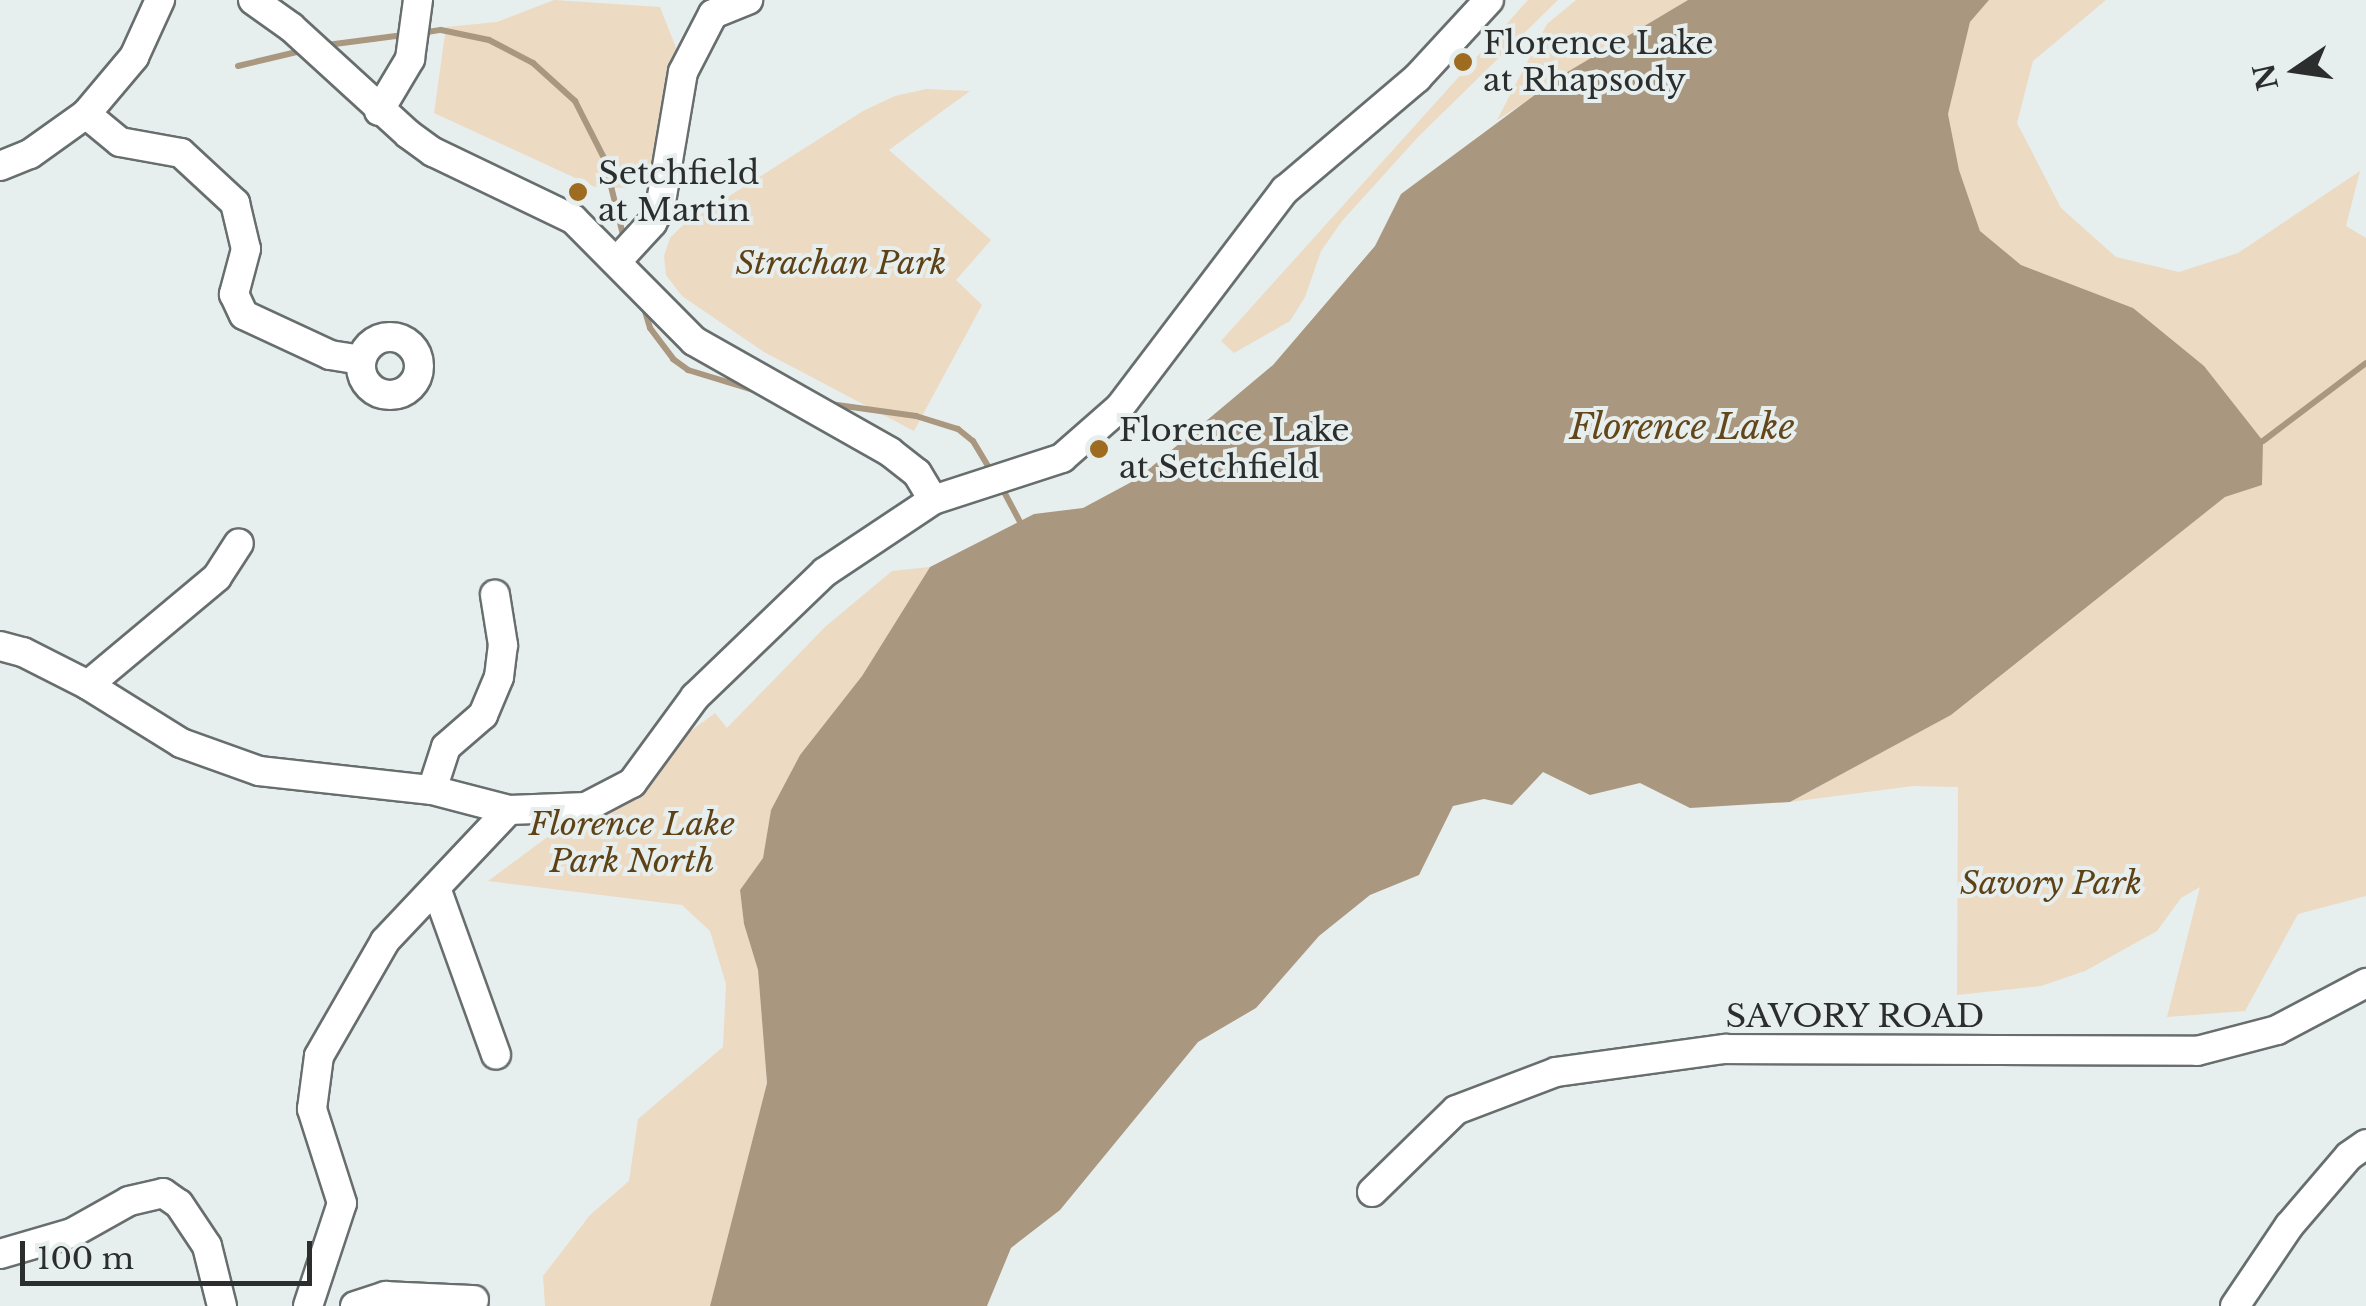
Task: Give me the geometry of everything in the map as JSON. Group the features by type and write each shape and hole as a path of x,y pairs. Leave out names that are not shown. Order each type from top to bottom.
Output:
{"street":[{"path":"0,166 30,154 86,114 134,57 160,0"},
{"path":"253,0 318,50 379,111 433,152 572,219 694,340 890,452 917,472 933,500"},
{"path":"379,111 410,60 418,0"},
{"path":"618,261 652,223 660,208 684,72 713,14 748,0"},
{"path":"0,646 23,652 88,685 180,744 259,771 432,790 509,810 586,808 632,783 695,697 825,572 933,500 1062,458 1120,407 1285,190 1417,78 1489,0"},
{"path":"86,114 120,142 158,145 181,154 224,189 242,216 246,232 246,249 234,284 244,315 330,355 361,360"},
{"path":"88,685 216,577 239,544"},
{"path":"432,790 446,748 483,715 499,678 503,644 495,595"},
{"path":"308,1306 342,1203 312,1109 318,1056 385,942 509,810"},
{"path":"436,888 496,1056"},
{"name":"SAVORY ROAD","path":"1372,1192 1456,1110 1556,1072 1725,1049 2102,1054 2197,1050 2278,1030 2366,983"},
{"path":"2234,1306 2289,1226 2349,1156 2366,1144"},
{"path":"0,1254 72,1233 129,1201 163,1193 180,1204 207,1246 222,1306"},
{"path":"355,1306 386,1296 474,1300"}],"green space":[{"path":"554,0 660,7 680,58 655,173 629,188 595,187 434,113 446,27 497,22"},
{"path":"1528,0 1558,0 1418,137 1342,221 1321,251 1305,297 1290,321 1234,353 1221,341"},
{"path":"1576,0 1688,0 1497,120 1547,24"},
{"name":"Savory Park","path":"1989,0 2106,0 2033,61 2017,123 2061,208 2116,257 2179,272 2238,253 2360,171 2346,226 2366,238 2366,896 2298,914 2245,1011 2167,1017 2200,887 2181,898 2157,931 2085,971 2041,986 1957,995 1958,787 1913,786 1790,802 1951,715 2225,497 2262,485 2133,308 2021,265 1980,231 1959,170 1948,114 1970,22"},
{"name":"Strachan Park","path":"926,89 970,91 889,150 991,240 956,280 982,305 914,431 764,352 682,296 666,275 664,256 670,238 682,226 863,111 895,96"},
{"name":"Florence Lake Park North","path":"930,567 862,676 800,755 771,810 763,858 740,890 744,924 758,970 767,1083 710,1306 545,1306 543,1276 590,1215 629,1181 638,1119 723,1047 726,984 710,931 682,905 488,881 643,766 653,779 688,733 715,713 727,728 825,627 892,571"}],"water":[{"name":"Florence Lake","path":"1688,0 1989,0 1970,22 1948,114 1959,170 1980,231 2021,265 2133,308 2204,366 2263,441 2262,485 2225,497 1951,715 1790,802 1690,808 1640,783 1590,795 1543,772 1512,805 1484,799 1453,806 1419,875 1370,895 1319,936 1256,1008 1198,1042 1060,1210 1011,1248 987,1306 710,1306 767,1083 758,970 744,924 740,890 763,858 771,810 800,755 862,676 930,567 1034,514 1083,508 1137,479 1273,365 1375,246 1401,194 1559,77"}],"waterway":[{"path":"421,33 441,30 489,40 533,63 575,101 604,158 625,243"},
{"path":"327,45 403,35"},
{"path":"238,66 305,50"},
{"path":"644,308 650,328 673,359 688,370 754,390"},
{"path":"2263,441 2366,363"},
{"path":"830,404 916,416 958,429 973,441 992,473"},
{"path":"1002,488 1020,522"}],"place":[{"name":"Florence Lake at Rhapsody","path":"1463,62"},
{"name":"Setchfield at Martin","path":"578,192"},
{"name":"Florence Lake at Setchfield","path":"1099,449"}]}
